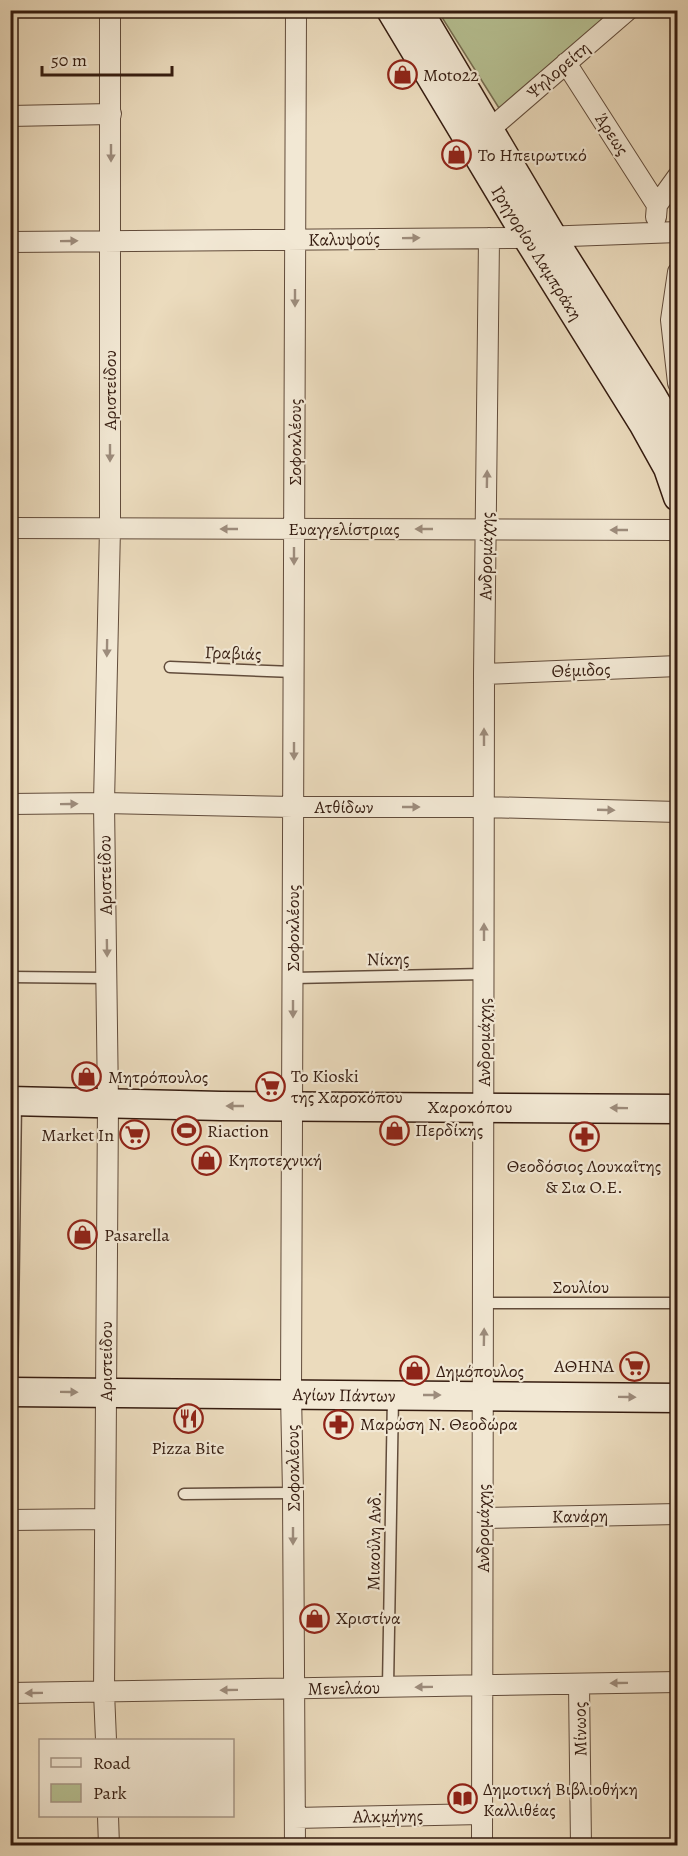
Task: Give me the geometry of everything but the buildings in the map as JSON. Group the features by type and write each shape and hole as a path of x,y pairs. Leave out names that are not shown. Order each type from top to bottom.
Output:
{"street":[{"name":"Αριστείδου","path":"106,1739 104,1692 108,1103 104,803 110,528 110,10"},
{"name":"Σοφοκλέους","path":"295,1845 291,1394 296,10"},
{"name":"Γρηγορίου Λαμπράκη","path":"391,10 539,237 652,396 678,441"},
{"name":"Γρηγορίου Λαμπράκη","path":"418,10 489,130 539,237 669,468 678,497"},
{"name":"Ψηλορείτη","path":"489,130 627,10"},
{"name":"Άρεως","path":"567,63 657,205"},
{"path":"10,116 111,114"},
{"path":"654,232 657,205 678,176"},
{"name":"Καλυψούς","path":"10,242 489,238 678,232"},
{"name":"Ανδρομάχης","path":"482,1845 484,674 489,238"},
{"path":"678,272 671,320 678,383"},
{"name":"Ευαγγελίστριας","path":"11,528 678,530"},
{"name":"Θέμιδος","path":"484,674 678,666"},
{"name":"Ατθίδων","path":"10,804 484,807 678,812"},
{"name":"Χαροκόπου","path":"13,1101 678,1109"},
{"name":"Αγίων Πάντων","path":"11,1392 678,1398"},
{"name":"Κανάρη","path":"483,1518 678,1514"},
{"path":"10,1520 105,1519"},
{"name":"Μενελάου","path":"10,1693 678,1682"},
{"name":"Μίνωος","path":"579,1684 581,1845"},
{"name":"Αλκμήνης","path":"295,1818 481,1814"},
{"path":"108,1817 109,1845"}],"lane":[{"path":"10,570 11,405"},
{"name":"Γραβιάς","path":"170,667 294,672"},
{"name":"Νίκης","path":"293,978 484,974"},
{"path":"10,977 107,978"},
{"path":"11,1392 13,1101"},
{"name":"Σουλίου","path":"484,1303 678,1304"},
{"name":"Μιαούλη Ανδ.","path":"388,1687 393,1396"},
{"path":"184,1494 293,1493"},
{"path":"25,1845 109,1845"}],"green space":[{"path":"438,11 613,11 499,108"}],"place":[{"name":"Moto22","path":"402,75"},
{"name":"Το Ηπειρωτικό","path":"457,155"},
{"name":"Μητρόπουλος","path":"87,1077"},
{"name":"Το Kioski της Χαροκόπου","path":"270,1086"},
{"name":"Περδίκης","path":"394,1130"},
{"name":"Riaction","path":"186,1131"},
{"name":"Market In","path":"135,1135"},
{"name":"Θεοδόσιος Λουκαΐτης & Σια Ο.Ε.","path":"584,1137"},
{"name":"Κηποτεχνική","path":"207,1160"},
{"name":"Pasarella","path":"83,1235"},
{"name":"ΑΘΗΝΑ","path":"635,1366"},
{"name":"Δημόπουλος","path":"415,1371"},
{"name":"Pizza Bite","path":"188,1419"},
{"name":"Μαρώση Ν. Θεοδώρα","path":"339,1424"},
{"name":"Χριστίνα","path":"315,1618"},
{"name":"Δημοτική Βιβλιοθήκη Καλλιθέας","path":"462,1799"}]}
